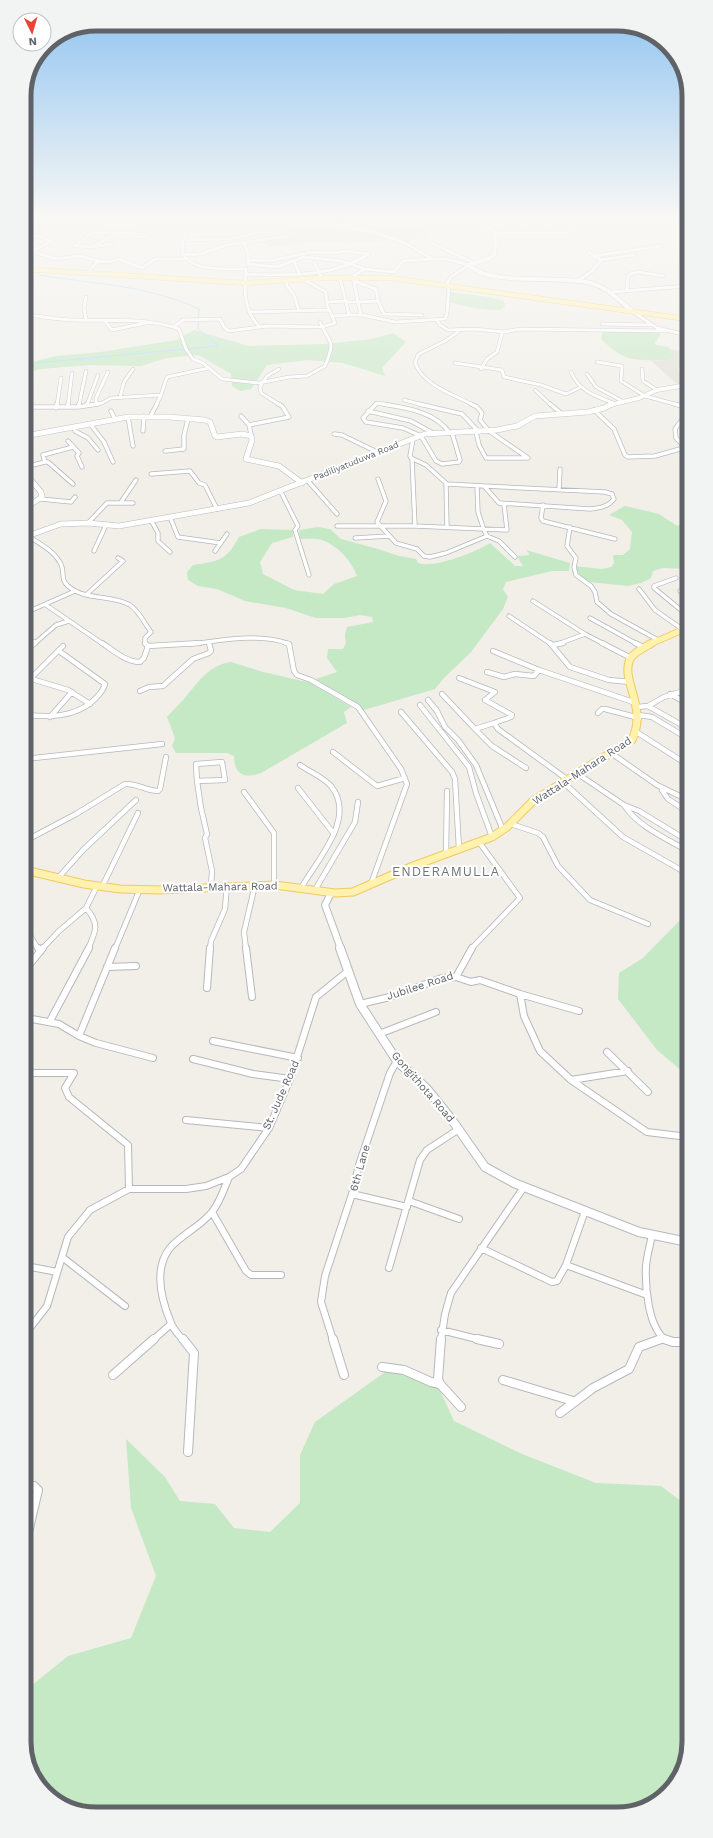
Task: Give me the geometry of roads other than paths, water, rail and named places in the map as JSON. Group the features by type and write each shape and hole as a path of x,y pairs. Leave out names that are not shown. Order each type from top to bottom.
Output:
{"main road":[{"path":"563,303 682,319"},
{"path":"631,658 658,640 682,629"},
{"name":"Wattala-Mahara Road","path":"31,871 100,887 140,889 227,885 274,885 331,893 349,893 492,836 511,824 534,800 632,740 638,733 639,717 631,682 629,664 631,658"}],"street":[{"path":"85,303 84,308 86,320"},
{"path":"248,303 252,320 260,327"},
{"path":"296,303 299,311"},
{"path":"174,327 182,320 220,319 224,327 229,331 280,326 322,328 335,323 327,303"},
{"path":"347,303 349,315"},
{"path":"358,303 361,315"},
{"path":"379,303 384,314 422,315"},
{"path":"333,316 361,315 395,322 445,319 447,314 447,303"},
{"path":"621,303 625,307 653,325 665,331"},
{"path":"249,312 330,310"},
{"path":"31,316 105,321 138,320 174,327 179,330 186,349 193,359 201,361 222,380 262,382 289,377 307,376 325,366 331,349 330,338 322,328 320,322"},
{"path":"436,320 439,326 458,332 476,329 502,332 520,329 665,331 682,334"},
{"path":"105,321 112,330 151,322"},
{"path":"602,324 653,325"},
{"path":"404,400 462,414 477,432 479,445 486,458 528,458 489,431 481,418 482,413 477,407 426,379 416,369 415,363 419,354 447,340 458,332"},
{"path":"481,369 487,359 497,352 502,332"},
{"path":"597,362 622,366 621,381 645,396 682,406"},
{"path":"455,363 481,369 502,370 504,377 541,385 566,394 579,388"},
{"path":"150,417 161,395 167,377 209,368"},
{"path":"120,397 124,382 133,369"},
{"path":"642,369 643,381 657,390"},
{"path":"248,425 289,417 282,406 261,393 260,387 262,382 267,376 279,370"},
{"path":"78,407 86,371"},
{"path":"96,404 96,398 108,372"},
{"path":"571,372 574,382 579,388 614,402"},
{"path":"68,407 72,373"},
{"path":"586,374 596,387 622,401"},
{"path":"86,406 98,375"},
{"path":"56,408 61,378"},
{"name":"Padiliyatuduwa Road","path":"31,534 61,524 88,523 119,526 217,510 249,503 302,484 420,436 433,433 489,431 517,426 535,416 594,410 614,402 645,396 657,390 682,386"},
{"path":"535,390 562,414"},
{"path":"31,407 78,407 96,404 111,398 161,395"},
{"path":"378,403 429,415 440,420 451,433 460,460 459,462 442,464 436,461 420,436 403,428 366,422 363,418 368,411 378,403"},
{"path":"594,410 610,423 617,432 625,455 628,457 655,456 682,448"},
{"path":"111,411 116,419"},
{"path":"368,411 421,424 433,433"},
{"path":"31,435 91,425 116,419 144,416 210,422 215,436 217,437 249,435"},
{"path":"143,431 144,416"},
{"path":"241,416 248,425 251,434 249,435 252,440 246,455 246,459 279,466 302,484"},
{"path":"128,417 133,446"},
{"path":"165,451 184,449 184,434 188,419"},
{"path":"682,421 675,429 676,438 682,443"},
{"path":"91,425 104,440 113,462"},
{"path":"74,427 75,431 88,438 98,450"},
{"path":"334,434 345,436 354,443 371,448 378,452"},
{"path":"413,439 410,456 415,526"},
{"path":"68,441 79,453 77,456 82,467"},
{"path":"44,462 43,455 73,448"},
{"path":"411,458 426,465 446,483 477,486 605,492 612,494 614,499 611,503 603,507 590,509 499,503"},
{"path":"31,465 48,462 73,484"},
{"path":"559,490 560,469"},
{"path":"151,474 190,471 198,483 205,485 217,510"},
{"path":"378,479 387,497 386,503 377,522 396,544 417,548 424,556 427,557 462,547 487,536 491,536 499,541 515,557"},
{"path":"31,480 41,492 41,499"},
{"path":"121,502 136,480"},
{"path":"308,481 337,514"},
{"path":"446,483 448,527"},
{"path":"477,486 478,505 482,529 487,536"},
{"path":"337,526 415,526 507,530 504,504 499,503 484,486"},
{"path":"281,492 297,522 298,526 295,530 296,537 309,575"},
{"path":"31,505 41,499 71,502 75,497"},
{"path":"88,523 93,514 101,510 107,503 133,503"},
{"path":"542,506 541,518 543,521 615,539"},
{"path":"170,517 178,537 221,543"},
{"path":"151,520 158,533 158,541 170,552"},
{"path":"94,551 106,525"},
{"path":"570,527 567,546 576,558 574,567 576,575 588,582 596,591 597,602 611,614 658,640"},
{"path":"215,551 227,534"},
{"path":"355,538 389,536"},
{"path":"31,539 54,554 62,567 60,574 62,580 76,591 130,606 151,632 145,638 145,644 148,646"},
{"path":"86,595 123,560 118,558"},
{"path":"676,578 654,586 654,588 662,597 682,611"},
{"path":"639,589 655,610 682,626"},
{"path":"31,611 76,591"},
{"path":"533,601 585,634 631,658"},
{"path":"46,605 126,659 134,662 140,662 144,658 148,646"},
{"path":"509,616 553,645 570,667 609,680 631,682"},
{"path":"590,618 645,648"},
{"path":"31,646 56,625 69,621"},
{"path":"553,645 566,642 585,634"},
{"path":"148,646 209,643 249,639 270,639 287,642 292,651 291,663 294,673 302,678 311,680 358,707 406,778 407,784 371,884"},
{"path":"31,642 35,642"},
{"path":"140,691 149,687 156,688 163,686 193,659 209,653 209,643"},
{"path":"31,677 63,646"},
{"path":"31,715 50,717 77,712 90,704 104,689 105,684 58,651"},
{"path":"493,651 539,670 637,705 648,706 682,725"},
{"path":"488,672 504,678 515,674 526,677 534,676 539,670"},
{"path":"31,678 72,692 90,704"},
{"path":"459,678 495,692 485,700 512,715 511,717 475,729"},
{"path":"50,717 72,692"},
{"path":"648,706 670,694 682,692"},
{"path":"442,694 475,729 481,738 497,751 526,768"},
{"path":"670,694 682,700"},
{"path":"428,700 437,711 445,726 458,740 476,765 503,830"},
{"path":"420,705 469,767 476,793 492,836"},
{"path":"598,713 602,709 605,709 639,717 652,717 682,734"},
{"path":"401,712 452,772 455,779 459,849"},
{"path":"494,723 498,729 566,781 622,837 682,871"},
{"path":"638,733 682,761"},
{"path":"31,758 162,744"},
{"path":"333,752 377,786 406,778"},
{"path":"611,753 661,789 682,798"},
{"path":"31,838 76,814 125,784 128,783 149,790 160,789 166,757"},
{"path":"196,781 225,780 222,762 196,764 196,781 201,813 207,834 205,838 212,871 211,886"},
{"path":"300,765 330,785 336,791 340,801 341,810 334,834 317,863 306,876 301,888"},
{"path":"578,774 624,805 635,809 682,836"},
{"path":"298,788 334,834"},
{"path":"661,789 668,799 682,808"},
{"path":"446,854 447,791"},
{"path":"244,792 274,833 276,840 274,885"},
{"path":"58,878 83,850 136,800"},
{"path":"315,890 356,822 358,802"},
{"path":"624,805 625,808 635,817 654,831 682,847"},
{"path":"31,963 59,931 86,908 100,887 138,812"},
{"path":"511,824 538,833 543,837 558,866 590,900 648,924"},
{"name":"Jubilee Road","path":"360,1004 390,997 442,978 456,977 473,946 520,898 479,842"},
{"path":"207,988 211,941 225,909 227,885"},
{"path":"252,997 244,932 255,885"},
{"path":"79,1036 140,889"},
{"name":"Gongithota Road","path":"331,893 325,905 360,1004 397,1061 427,1089 459,1129 485,1167 524,1187 585,1211 652,1235 682,1241"},
{"path":"50,1021 92,940 96,923 94,916 86,908"},
{"path":"31,937 40,952"},
{"path":"107,967 136,966"},
{"name":"St. Jude Road","path":"31,1327 47,1306 68,1237 90,1210 129,1189 193,1188 206,1186 229,1177 241,1169 269,1128 298,1058 316,997 348,971"},
{"path":"456,977 471,982 480,980 520,994 579,1011"},
{"path":"520,994 524,1016 540,1051 571,1080 647,1132 682,1136"},
{"path":"379,1034 436,1012"},
{"path":"31,1018 50,1021 96,1043 153,1058"},
{"path":"213,1041 298,1058"},
{"path":"607,1052 648,1092"},
{"path":"193,1059 252,1074 290,1079"},
{"name":"6th Lane","path":"344,1376 321,1302 325,1276 352,1194 359,1165 390,1073 397,1061"},
{"path":"571,1080 628,1071"},
{"path":"31,1073 74,1073 65,1088 69,1097 128,1144 129,1189"},
{"path":"186,1120 269,1128"},
{"path":"389,1268 420,1160 427,1150 459,1129"},
{"path":"188,1452 194,1353 171,1324 159,1285 161,1263 170,1248 185,1234 200,1224 212,1212 223,1193 229,1177"},
{"path":"461,1407 440,1384 438,1379 441,1330 445,1309 451,1293 524,1187"},
{"path":"352,1194 408,1204 459,1219"},
{"path":"481,1248 552,1282 557,1281 566,1265 585,1211"},
{"path":"212,1212 246,1271 251,1275 281,1275"},
{"path":"652,1235 646,1268 647,1295 656,1331 663,1338 669,1341 682,1342"},
{"path":"62,1257 125,1306"},
{"path":"566,1265 647,1295"},
{"path":"31,1267 57,1272"},
{"path":"113,1375 171,1324"},
{"path":"441,1330 499,1344"},
{"path":"560,1413 573,1401 601,1382 629,1369 639,1347 663,1338"},
{"path":"382,1367 404,1370 431,1382 440,1384"},
{"path":"503,1380 573,1401"},
{"path":"31,1486 34,1486 38,1490 31,1520"}],"waterway":[{"path":"31,363 219,346 198,329 199,309 184,303"}],"district":[{"name":"ENDERAMULLA","path":"446,871"}]}
